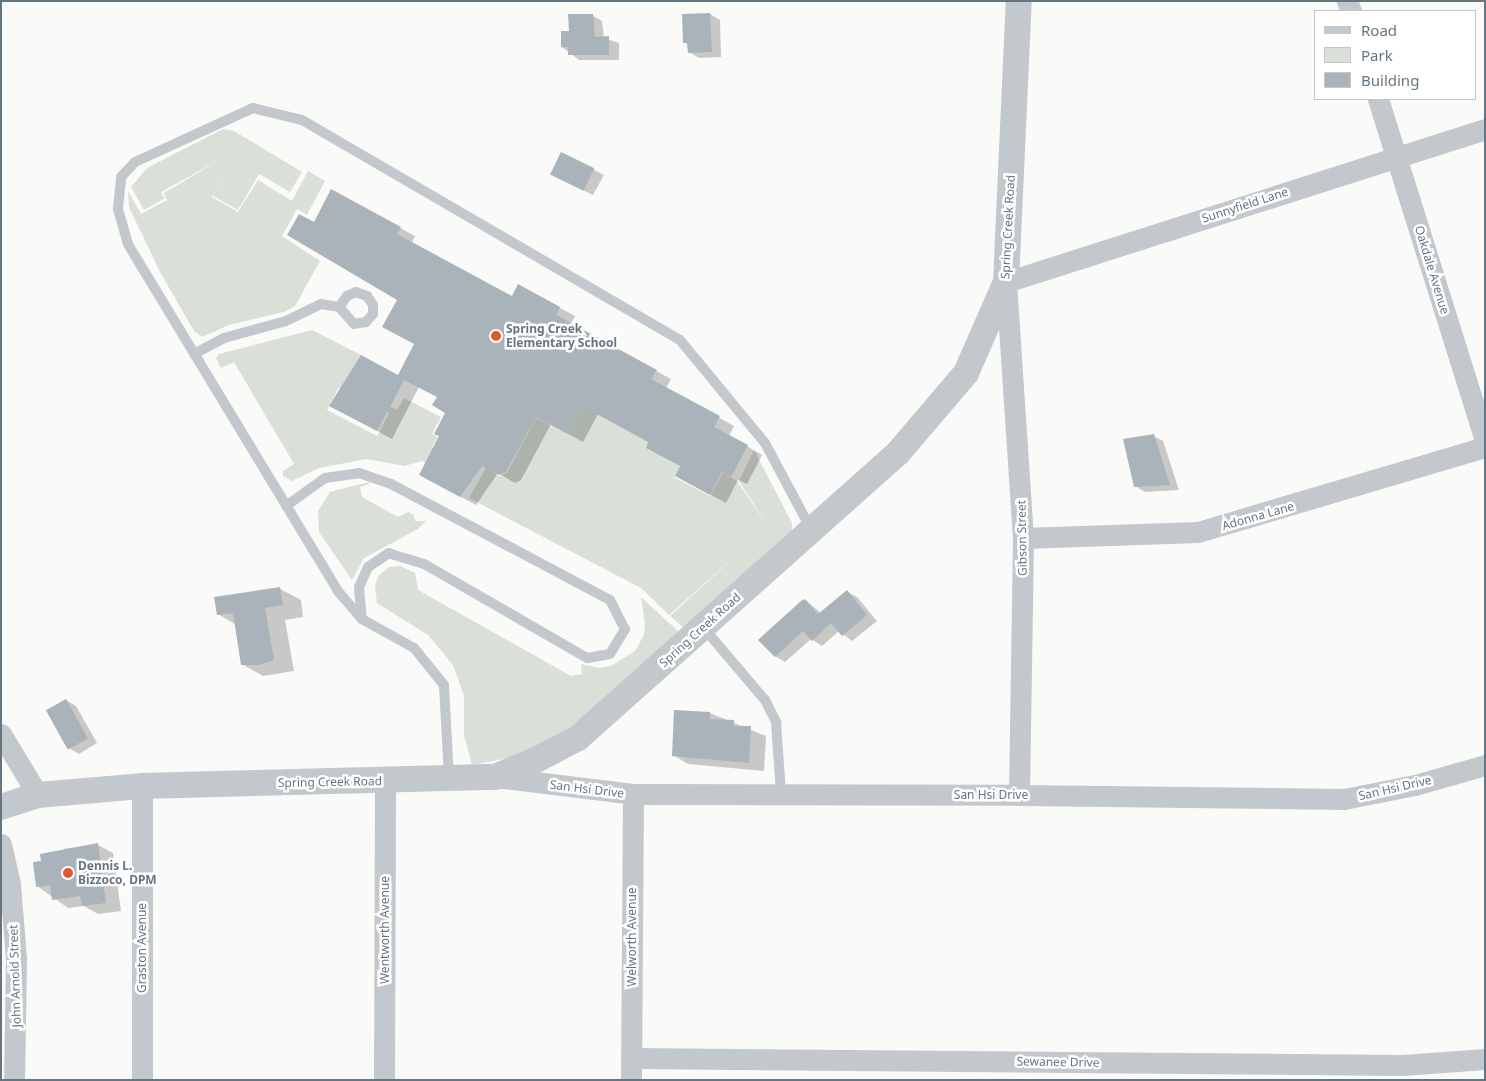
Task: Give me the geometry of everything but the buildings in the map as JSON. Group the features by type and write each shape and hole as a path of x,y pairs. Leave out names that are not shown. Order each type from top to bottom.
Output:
{"street":[{"name":"Spring Creek Road","path":"1,807 38,795 142,786 495,777 538,759 578,738 898,453 938,410 966,373 1006,282 1019,1"},
{"name":"Oakdale Avenue","path":"1378,100 1485,441"},
{"name":"Sunnyfield Lane","path":"1006,282 1485,129"},
{"name":"Gibson Street","path":"1006,282 1024,538 1019,795"},
{"name":"Adonna Lane","path":"1024,538 1198,532 1485,448"},
{"path":"1,734 38,795"},
{"name":"San Hsi Drive","path":"495,777 632,794 1019,795 1344,799 1415,785 1485,765"},
{"name":"Wentworth Avenue","path":"384,1080 385,781"},
{"name":"Graston Avenue","path":"142,786 142,1080"},
{"name":"Welworth Avenue","path":"631,1080 632,794"},
{"name":"John Arnold Street","path":"1,844 10,884 16,958 14,1080"},
{"name":"Sewanee Drive","path":"631,1058 1403,1065 1485,1059"}],"lane":[{"path":"449,778 444,685 414,648 362,619 338,591 128,244 118,208 121,177 135,162 253,108 302,120 680,340 766,443 812,530"},
{"path":"194,354 224,338 286,321 321,304 339,307"},
{"path":"286,506 325,478 359,473 391,484 610,600 625,629 610,654 587,658 424,564 389,553 368,567 360,587 362,619"},
{"path":"703,627 766,700 776,722 781,794"}],"green space":[{"path":"223,129 234,131 302,172 290,192 259,174 238,210 213,196 230,166 212,197 238,212 258,180 292,201 308,171 325,181 307,215 297,209 282,236 320,261 295,306 284,312 229,325 202,337 194,331 160,272 129,207 128,191 141,214 167,200 164,193 221,159 161,192 165,198 144,210 131,187 147,168"},
{"path":"312,330 361,355 360,398 339,387 327,410 377,436 389,413 380,408 376,399 397,410 404,398 441,417 432,434 438,437 432,447 440,451 432,467 422,461 404,466 367,459 319,468 292,481 283,476 283,471 294,464 234,362 221,368 216,358 219,354"},
{"path":"582,406 648,442 646,447 680,466 674,477 710,496 723,473 737,481 768,527 739,481 754,450 792,523 792,532 684,628 670,616 747,546 669,615 641,588 469,498 486,468 499,476 507,473 536,418 567,434"},
{"path":"369,482 369,484 360,487 362,497 398,517 408,512 414,515 415,521 426,521 418,529 364,558 352,580 319,532 318,511 330,492"},
{"path":"400,566 415,573 418,590 571,676 582,674 581,664 599,668 611,666 635,651 644,635 645,624 641,597 680,633 576,723 549,741 514,757 472,765 464,735 464,696 453,665 428,635 377,603 375,587 378,576 389,567"}],"place":[{"name":"Spring Creek Elementary School","path":"496,336"},
{"name":"Dennis L. Bizzoco, DPM","path":"68,873"}]}
